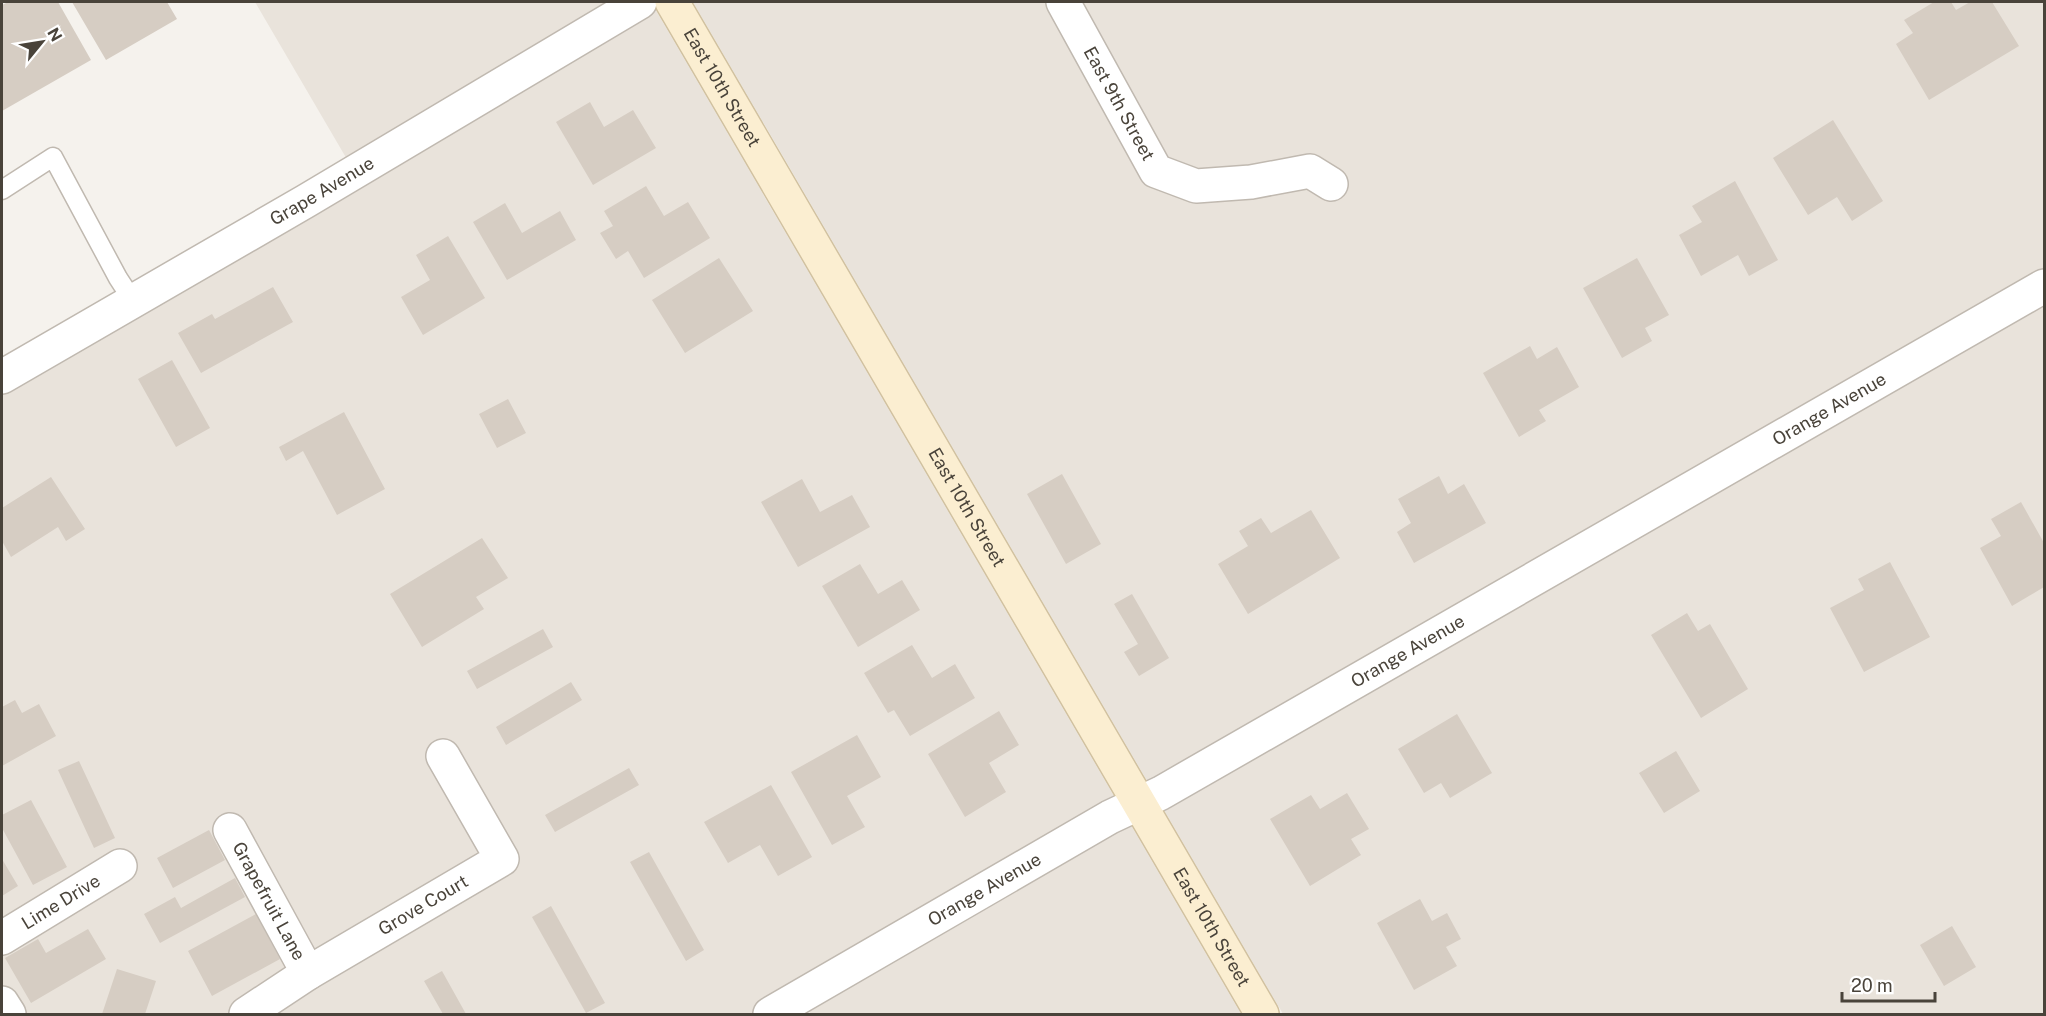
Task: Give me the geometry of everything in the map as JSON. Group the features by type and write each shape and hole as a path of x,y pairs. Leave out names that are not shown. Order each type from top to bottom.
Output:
{"street":[{"name":"Grape Avenue","path":"2,377 306,201 640,2"},
{"name":"East 10th Street","path":"672,2 1262,1014"},
{"name":"East 9th Street","path":"1063,2 1156,171 1196,186 1251,182 1310,171 1331,184"},
{"name":"Orange Avenue","path":"770,1014 1110,817 1140,805 2044,286"},
{"name":"Grove Court","path":"246,1014 308,973 502,859 444,756"},
{"name":"Grapefruit Lane","path":"230,830 308,973"},
{"name":"Lime Drive","path":"2,938 120,866"},
{"path":"2,1003 9,1014"}],"lane":[{"path":"2,190 53,157 118,278 133,301"}],"shaded area":[{"path":"255,2 651,2 1241,1014 811,1014 806,1006 791,1014 2,1014 2,381 355,173"},
{"path":"693,2 2044,2 2044,1014 1283,1014"}],"building":[{"path":"8,2 58,2 91,60 2,111 2,5"},
{"path":"72,2 167,2 177,19 106,60"},
{"path":"1934,2 1951,2 1956,10 1970,2 1992,2 2019,46 1929,100 1896,44 1913,33 1904,20"},
{"path":"590,102 604,127 633,110 656,148 593,185 556,122"},
{"path":"1833,120 1883,201 1852,221 1837,197 1808,215 1773,158"},
{"path":"1735,181 1778,260 1749,276 1738,255 1701,276 1679,235 1702,222 1692,206"},
{"path":"646,186 664,216 688,202 710,238 644,278 628,251 616,259 600,233 613,226 604,211"},
{"path":"505,203 522,233 560,211 576,240 507,280 473,222"},
{"path":"448,236 485,298 423,335 401,297 430,280 416,255"},
{"path":"719,258 753,311 685,353 652,300"},
{"path":"1637,258 1669,315 1645,328 1652,341 1622,358 1583,288"},
{"path":"273,287 293,322 201,373 178,333 212,314 215,319"},
{"path":"1530,346 1537,359 1557,347 1579,387 1539,410 1546,421 1519,437 1483,373"},
{"path":"172,360 210,428 176,447 138,379"},
{"path":"508,399 526,433 497,448 479,414"},
{"path":"344,412 385,489 337,515 303,451 286,461 279,447"},
{"path":"1062,474 1101,544 1066,564 1027,494"},
{"path":"1439,476 1448,494 1464,484 1486,523 1414,563 1397,532 1411,523 1398,499"},
{"path":"51,477 85,529 66,541 58,527 11,557 2,541 2,508"},
{"path":"802,479 820,512 852,495 870,527 798,567 761,502"},
{"path":"2021,502 2044,543 2044,587 2012,606 1980,548 2001,536 1991,519"},
{"path":"1311,510 1340,558 1248,614 1218,564 1248,546 1239,531 1261,518 1271,533"},
{"path":"482,538 508,578 476,597 484,609 422,647 390,594"},
{"path":"1890,562 1930,637 1864,672 1830,608 1864,590 1858,579"},
{"path":"860,564 878,594 902,580 920,610 858,647 822,586"},
{"path":"1132,594 1169,658 1139,676 1124,652 1138,644 1114,604"},
{"path":"1687,613 1698,631 1710,624 1748,689 1701,718 1651,635"},
{"path":"543,629 553,647 477,689 467,671"},
{"path":"912,645 932,678 955,664 975,698 910,736 894,710 888,713 864,673"},
{"path":"571,682 582,700 506,745 496,727"},
{"path":"15,700 22,713 39,704 56,736 2,766 2,707"},
{"path":"999,711 1019,745 989,763 1006,792 965,817 928,754"},
{"path":"1457,714 1492,773 1450,798 1441,783 1424,793 1398,749"},
{"path":"857,735 881,777 847,796 865,827 832,845 791,772"},
{"path":"1676,751 1700,791 1664,813 1639,773"},
{"path":"79,761 115,838 94,848 58,770"},
{"path":"629,768 639,785 555,832 545,815"},
{"path":"771,785 812,857 778,876 760,845 728,863 704,822"},
{"path":"1347,793 1369,829 1351,839 1361,855 1310,886 1270,819 1311,795 1320,809"},
{"path":"31,800 67,867 33,885 2,828 2,815"},
{"path":"209,830 225,860 173,888 157,858"},
{"path":"649,852 704,950 686,961 630,862"},
{"path":"2,859 18,886 2,896"},
{"path":"235,878 245,897 160,943 144,914 175,897 181,908"},
{"path":"1420,899 1432,921 1447,913 1461,939 1446,947 1457,966 1414,990 1377,923"},
{"path":"551,906 605,1003 586,1013 532,917"},
{"path":"256,914 280,959 212,996 188,951"},
{"path":"1952,926 1976,967 1944,986 1920,945"},
{"path":"88,929 106,959 31,1003 5,958 38,939 46,953"},
{"path":"117,969 156,981 145,1014 102,1014"},
{"path":"442,971 466,1014 443,1014 424,981"}]}
